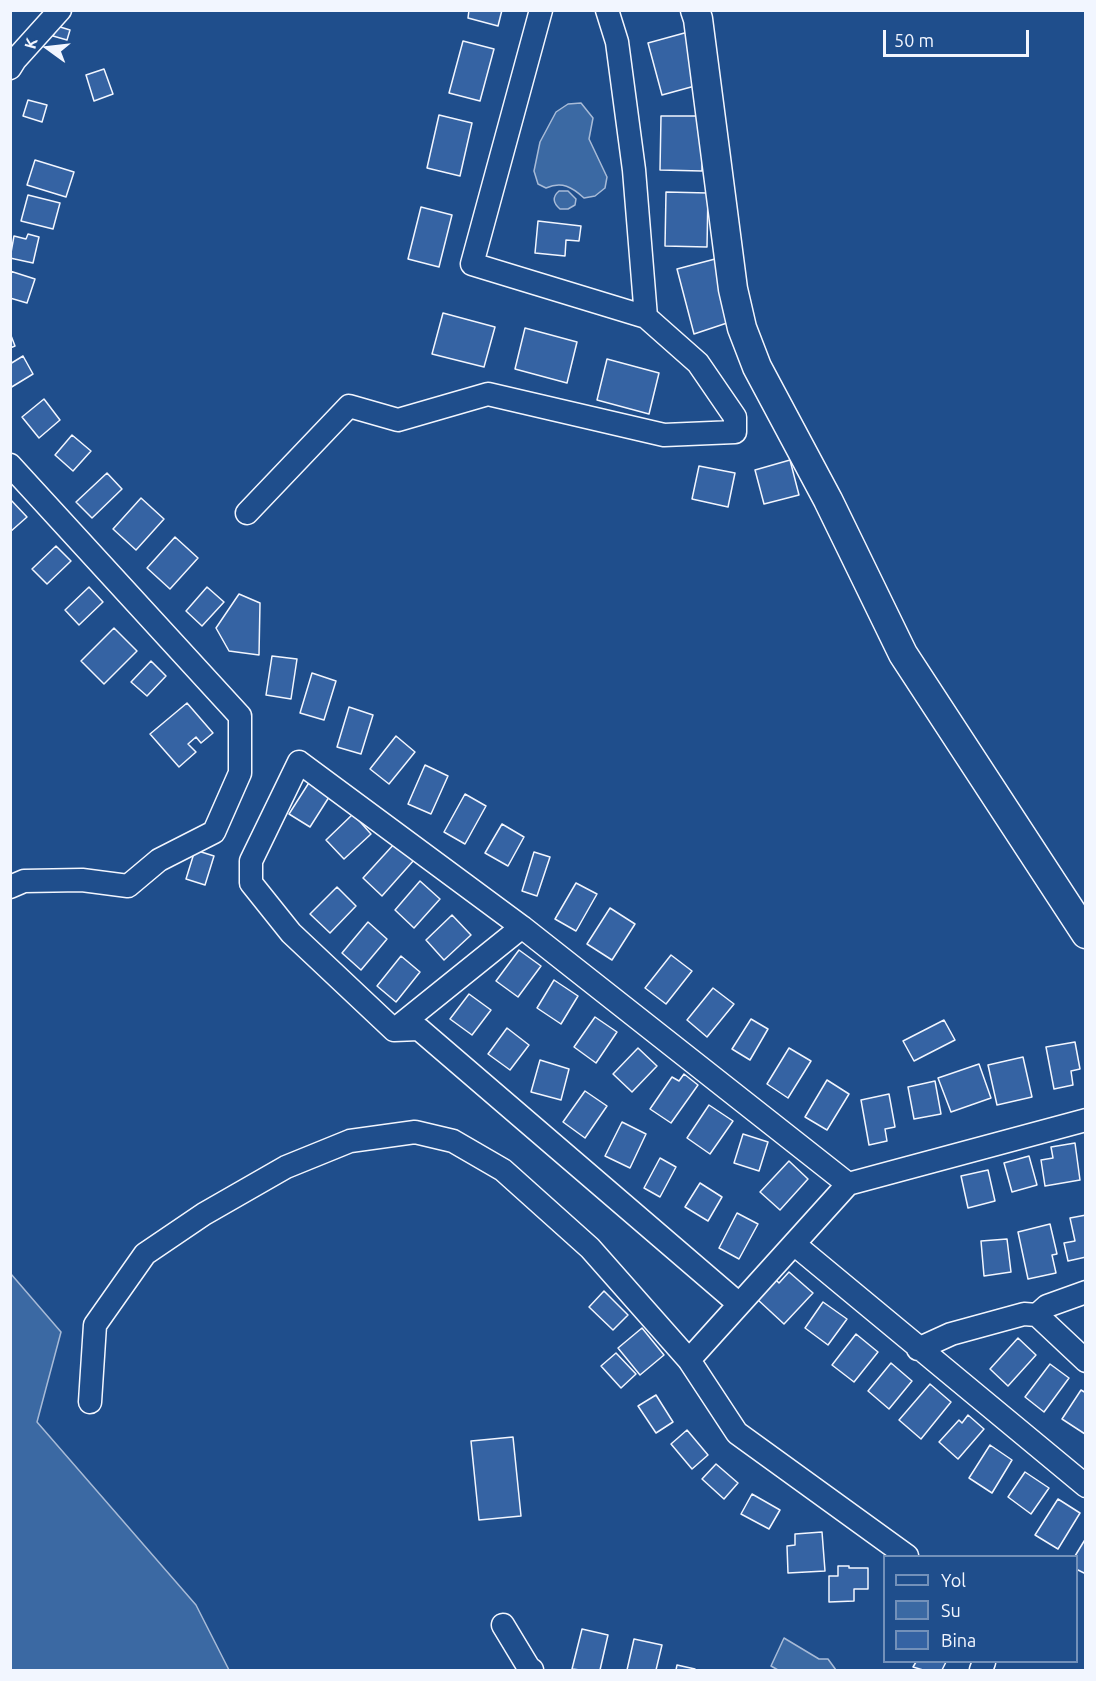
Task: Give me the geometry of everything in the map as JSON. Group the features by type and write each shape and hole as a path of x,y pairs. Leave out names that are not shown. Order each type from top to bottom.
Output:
{"main road":[{"path":"695,10 733,289 742,328 757,367 828,500 903,654 1086,934"}],"street":[{"path":"12,62 60,10"},
{"path":"247,513 349,406 398,420 488,394 664,435 735,432 735,417 698,363 646,317 472,264 541,10"},
{"path":"607,10 617,42 633,159 646,317"},
{"path":"10,465 240,716 240,773 214,832 159,860 128,886 82,880 24,880 10,887"},
{"path":"739,1304 419,1029 394,1030 291,933 251,883 251,861 299,762 522,927 848,1184"},
{"path":"394,1030 522,927"},
{"path":"688,1360 848,1184 1086,1120"},
{"path":"90,1402 94,1325 146,1254 204,1214 286,1167 350,1141 415,1132 453,1141 503,1170 590,1248 688,1360 737,1433 904,1555"},
{"path":"794,1244 1086,1486"},
{"path":"1037,1315 1047,1306 1086,1293"},
{"path":"918,1348 951,1334 1024,1314 1037,1315 1086,1361"},
{"path":"503,1625 532,1671"}],"water":[{"path":"581,103 593,118 589,139 607,177 605,188 595,196 584,198 566,186 557,185 546,188 538,184 534,171 540,142 556,112 568,104"},
{"path":"559,191 568,191 576,199 575,205 568,209 560,209 554,200"},
{"path":"11,1274 61,1332 37,1422 196,1605 229,1670 11,1670"},
{"path":"784,1638 819,1659 828,1659 836,1670 778,1670 771,1666"}],"building":[{"path":"469,10 502,10 498,26 468,18"},
{"path":"57,26 70,30 67,40 53,36"},
{"path":"688,32 702,84 662,95 648,43"},
{"path":"463,41 494,49 480,101 449,93"},
{"path":"104,69 113,94 94,101 86,75"},
{"path":"28,100 47,105 42,122 23,116"},
{"path":"439,115 472,123 460,176 427,168"},
{"path":"661,116 703,116 702,171 660,170"},
{"path":"35,160 74,172 66,197 27,185"},
{"path":"666,192 708,193 707,247 665,246"},
{"path":"28,195 60,203 53,229 21,221"},
{"path":"421,207 452,215 439,267 408,259"},
{"path":"538,221 581,226 579,241 566,240 565,256 535,253"},
{"path":"28,234 39,237 33,263 10,258 14,236 26,239"},
{"path":"715,259 730,322 694,334 677,269"},
{"path":"10,271 35,279 27,303 10,298"},
{"path":"443,313 495,327 484,367 432,354"},
{"path":"525,328 577,342 567,383 515,369"},
{"path":"10,333 15,346 10,348"},
{"path":"23,356 33,374 10,388 10,364"},
{"path":"607,359 659,373 649,414 597,400"},
{"path":"44,399 60,420 39,438 22,417"},
{"path":"72,435 91,451 73,471 55,455"},
{"path":"790,460 799,495 764,504 755,470"},
{"path":"699,466 735,473 728,507 692,499"},
{"path":"107,473 122,489 92,518 76,502"},
{"path":"141,498 164,519 136,550 113,529"},
{"path":"10,499 27,517 10,532"},
{"path":"175,537 198,558 170,589 147,568"},
{"path":"56,546 71,561 47,584 32,569"},
{"path":"89,587 103,602 79,625 65,610"},
{"path":"207,587 224,602 202,626 186,611"},
{"path":"239,594 260,603 259,655 229,651 216,628"},
{"path":"114,628 137,651 104,684 81,661"},
{"path":"272,656 297,659 291,699 266,695"},
{"path":"151,661 166,676 147,696 131,682"},
{"path":"312,673 336,681 324,720 300,713"},
{"path":"187,703 213,733 201,743 196,737 188,744 196,752 179,767 150,734"},
{"path":"349,707 373,715 361,754 337,747"},
{"path":"396,736 415,752 389,784 370,769"},
{"path":"425,765 448,776 431,814 408,804"},
{"path":"310,781 331,794 310,827 289,814"},
{"path":"465,794 486,806 465,844 444,832"},
{"path":"353,814 371,834 344,859 326,840"},
{"path":"502,824 524,837 508,866 485,853"},
{"path":"395,843 414,860 382,896 363,878"},
{"path":"195,850 214,856 205,885 186,879"},
{"path":"534,852 550,857 537,896 522,891"},
{"path":"420,881 440,899 414,928 395,910"},
{"path":"576,883 597,894 576,931 555,919"},
{"path":"337,887 356,906 330,933 310,914"},
{"path":"610,908 635,924 612,960 587,944"},
{"path":"452,915 471,935 444,960 426,940"},
{"path":"368,922 387,939 361,970 342,953"},
{"path":"519,950 541,966 518,997 496,981"},
{"path":"671,955 692,971 666,1004 645,988"},
{"path":"401,956 420,972 396,1002 377,986"},
{"path":"554,980 578,996 561,1024 537,1008"},
{"path":"713,988 734,1004 707,1037 687,1020"},
{"path":"469,994 491,1010 472,1035 450,1019"},
{"path":"595,1017 617,1032 596,1063 574,1047"},
{"path":"751,1019 768,1029 750,1060 732,1049"},
{"path":"944,1020 955,1040 914,1061 903,1041"},
{"path":"507,1028 529,1045 510,1070 488,1054"},
{"path":"1075,1042 1080,1069 1071,1071 1073,1085 1054,1089 1046,1047"},
{"path":"638,1048 657,1066 632,1092 613,1074"},
{"path":"789,1048 811,1061 788,1098 767,1084"},
{"path":"1023,1057 1032,1097 997,1105 988,1065"},
{"path":"540,1060 569,1069 561,1100 531,1092"},
{"path":"979,1064 991,1098 951,1112 938,1078"},
{"path":"684,1074 698,1085 671,1123 650,1109 672,1077 679,1081"},
{"path":"827,1080 849,1094 827,1130 805,1117"},
{"path":"935,1081 941,1114 914,1119 908,1087"},
{"path":"585,1091 607,1106 585,1138 563,1122"},
{"path":"889,1094 895,1127 885,1129 887,1141 869,1145 861,1100"},
{"path":"709,1105 733,1121 710,1154 687,1138"},
{"path":"622,1122 646,1134 630,1168 605,1156"},
{"path":"743,1134 768,1142 759,1171 734,1163"},
{"path":"1075,1143 1080,1180 1045,1186 1041,1160 1053,1158 1051,1147"},
{"path":"1029,1156 1037,1185 1012,1192 1004,1163"},
{"path":"660,1158 676,1167 660,1197 644,1188"},
{"path":"789,1161 808,1179 780,1210 760,1192"},
{"path":"988,1170 995,1201 968,1208 961,1176"},
{"path":"700,1183 722,1197 708,1221 685,1207"},
{"path":"737,1213 758,1224 739,1259 719,1248"},
{"path":"1086,1215 1086,1257 1068,1261 1064,1243 1075,1241 1070,1218"},
{"path":"1050,1224 1057,1254 1052,1255 1056,1273 1028,1279 1018,1232"},
{"path":"1007,1239 1011,1272 984,1276 981,1241"},
{"path":"789,1272 813,1293 784,1324 757,1299 775,1279 779,1283"},
{"path":"604,1291 628,1315 613,1330 589,1307"},
{"path":"823,1302 847,1319 828,1345 805,1328"},
{"path":"642,1328 664,1355 640,1375 618,1348"},
{"path":"856,1334 878,1352 854,1382 832,1365"},
{"path":"1018,1338 1036,1355 1008,1386 990,1369"},
{"path":"616,1353 636,1374 621,1388 601,1366"},
{"path":"891,1363 912,1381 889,1409 868,1391"},
{"path":"1050,1364 1069,1378 1044,1412 1025,1397"},
{"path":"930,1384 951,1402 921,1439 899,1420"},
{"path":"1081,1390 1086,1393 1085,1434 1062,1419"},
{"path":"656,1395 673,1422 656,1433 638,1406"},
{"path":"968,1415 984,1429 958,1459 939,1442 959,1420 962,1423"},
{"path":"687,1430 708,1455 692,1469 671,1444"},
{"path":"513,1437 521,1516 479,1520 471,1441"},
{"path":"990,1445 1012,1460 992,1493 969,1478"},
{"path":"716,1464 738,1483 724,1499 702,1479"},
{"path":"1025,1472 1049,1488 1031,1514 1008,1497"},
{"path":"752,1494 780,1510 769,1529 741,1514"},
{"path":"1058,1499 1080,1513 1058,1549 1035,1535"},
{"path":"822,1532 825,1571 788,1573 787,1546 795,1545 795,1534"},
{"path":"1086,1538 1086,1574 1078,1570 1078,1555 1076,1555"},
{"path":"838,1566 868,1568 868,1589 854,1589 854,1601 829,1602 829,1576 838,1576"},
{"path":"582,1629 608,1635 600,1670 572,1669"},
{"path":"634,1639 662,1645 656,1670 627,1670"},
{"path":"915,1663 946,1663 942,1670 923,1670 913,1667"},
{"path":"677,1665 695,1669 695,1670 676,1670"}]}
